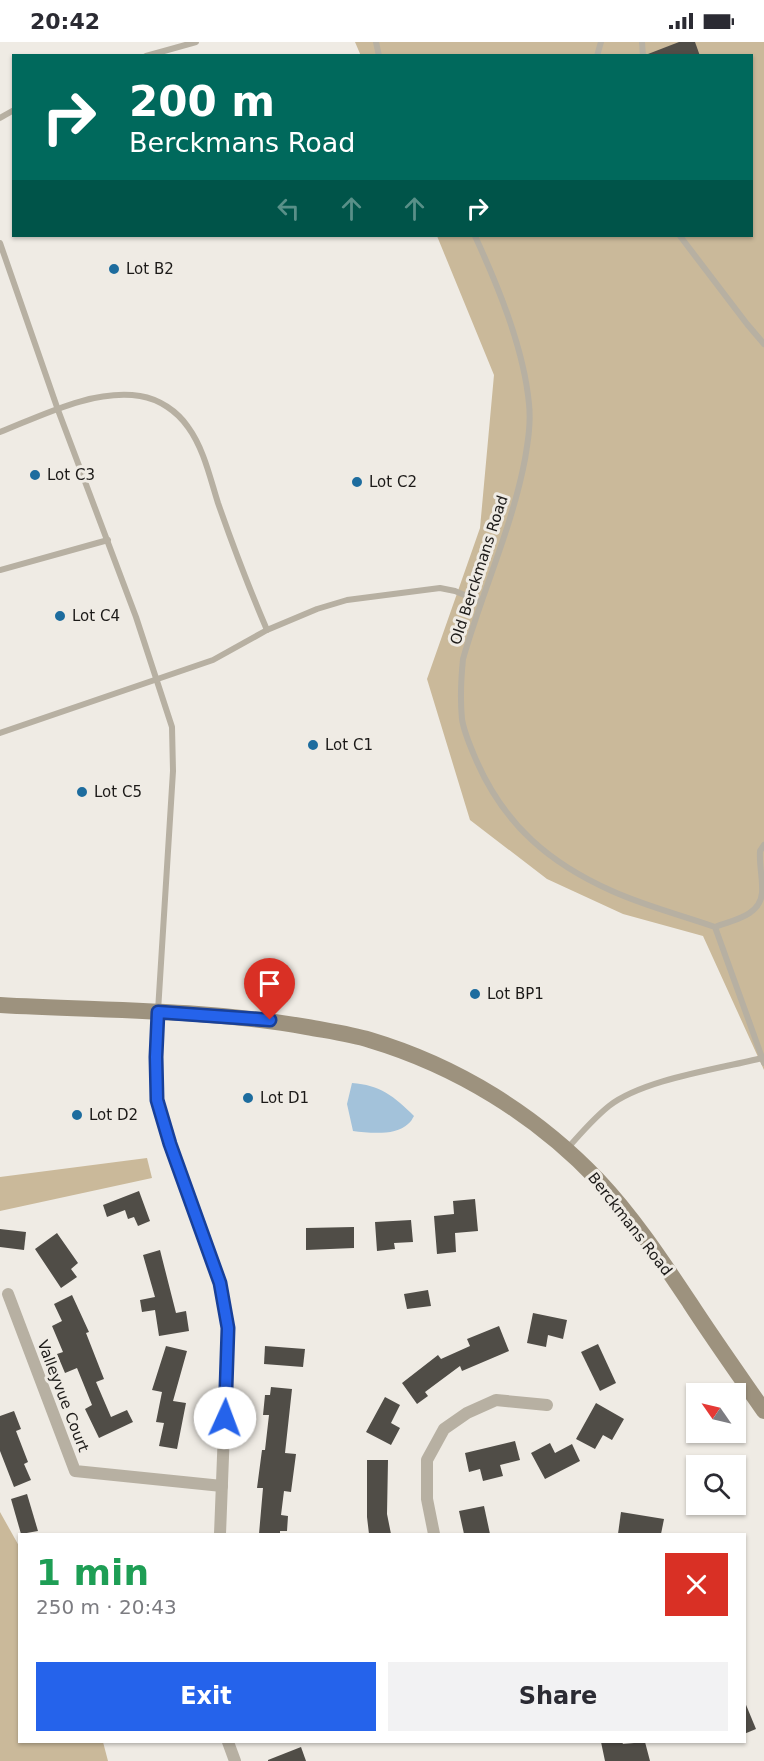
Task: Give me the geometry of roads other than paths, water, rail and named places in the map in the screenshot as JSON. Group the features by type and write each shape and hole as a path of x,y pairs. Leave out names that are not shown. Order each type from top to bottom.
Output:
{"main road":[{"name":"Berckmans Road","path":"0,1005 270,1020 371,1040 457,1075 488,1092 536,1124 567,1149 600,1182 654,1249 764,1411"}],"street":[{"path":"158,1012 157,1100 170,1144 220,1283 228,1328 220,1533"},
{"name":"Valleyvue Court","path":"8,1294 75,1471 222,1486"},
{"path":"434,1533 428,1499 427,1460 444,1430 467,1413 496,1400 547,1405"},
{"path":"228,1743 235,1761"}],"lane":[{"path":"153,54 196,42"},
{"name":"Old Berckmans Road","path":"475,237 507,315 524,375 529,405 529,436 513,511 463,659 460,684 462,721 471,748 486,782 505,812 534,843 559,863 612,891 715,927"},
{"path":"681,237 764,344"},
{"path":"0,243 58,410 158,680 172,727 173,771 158,1012"},
{"path":"0,432 101,397 137,396 160,402 184,421 201,450 244,576 267,630"},
{"path":"0,570 108,540"},
{"path":"0,733 213,660 267,630 317,609 347,600 440,588 455,591 481,602"},
{"path":"567,1149 602,1112 628,1094 654,1084 763,1060 715,927 749,914 759,906 762,899 760,851 764,845"}],"water":[{"path":"352,1083 379,1089 414,1116 403,1128 390,1132 353,1131 347,1104"}],"place":[{"name":"Lot B2","path":"114,269"},
{"name":"Lot C3","path":"35,475"},
{"name":"Lot C2","path":"357,482"},
{"name":"Lot C4","path":"60,616"},
{"name":"Lot C1","path":"313,745"},
{"name":"Lot C5","path":"82,792"},
{"name":"Lot BP1","path":"475,994"},
{"name":"Lot D1","path":"248,1098"},
{"name":"Lot D2","path":"77,1115"}]}
